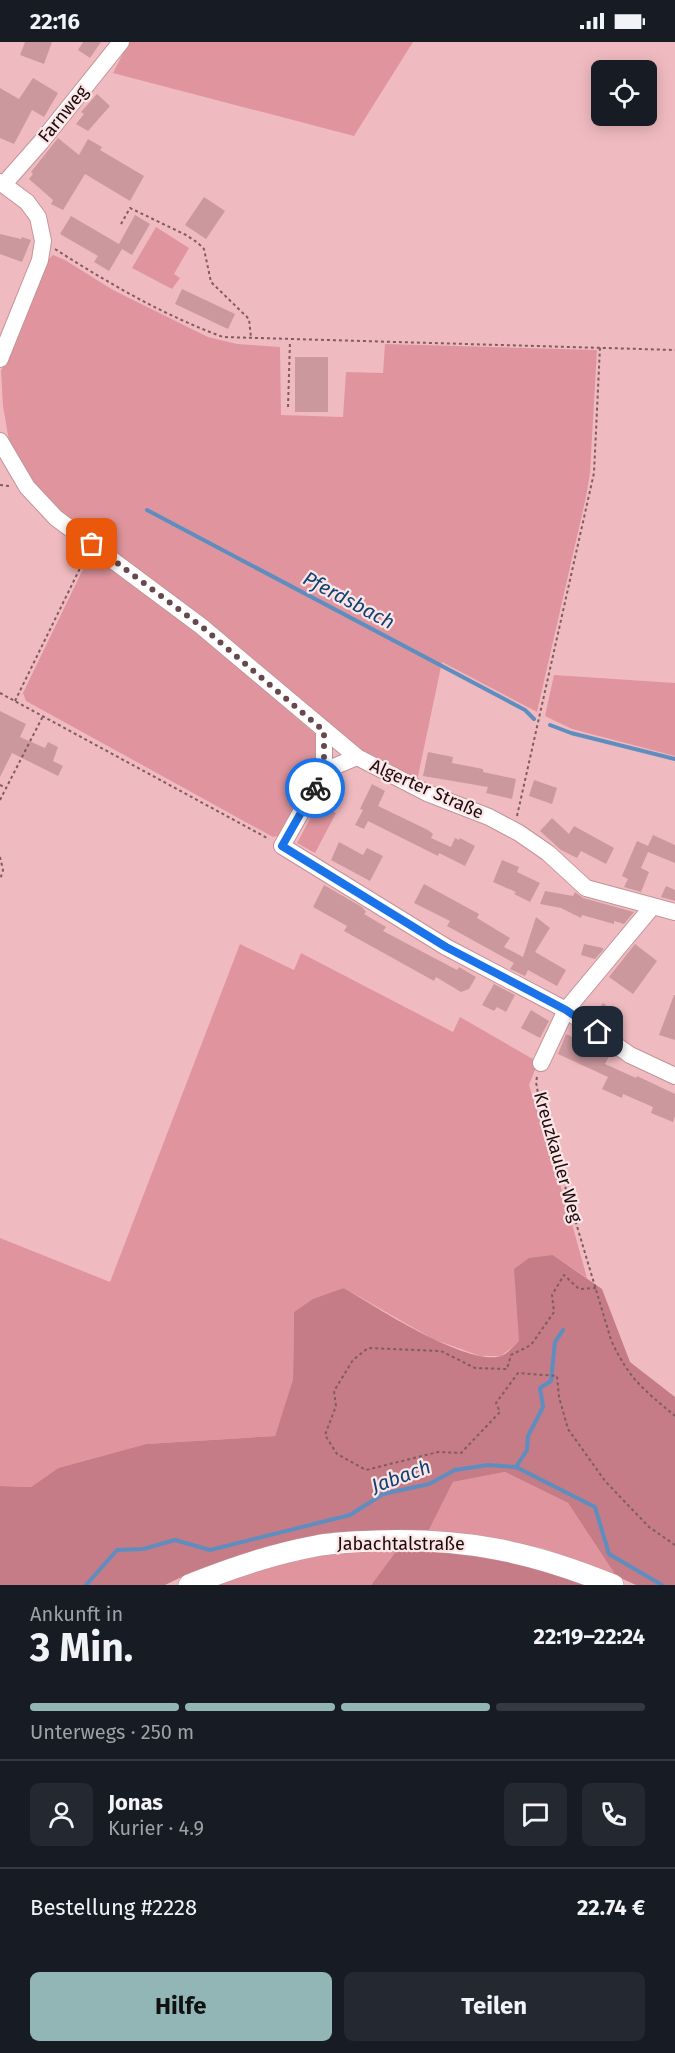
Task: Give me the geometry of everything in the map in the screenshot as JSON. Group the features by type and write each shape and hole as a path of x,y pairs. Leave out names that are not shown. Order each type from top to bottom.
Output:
{"main road":[{"name":"Jabachtalstraße","path":"189,1585 237,1566 316,1546 415,1540 469,1544 510,1551 550,1562 613,1585"}],"street":[{"name":"Farnweg","path":"2,183 41,142 121,42"},
{"path":"0,360 40,260 43,241 38,217 27,202 2,183"},
{"name":"Algerter Straße","path":"0,441 27,487 56,518 201,626 357,757 428,793 489,817 514,830 548,853 586,888 675,912"},
{"path":"324,731 324,771 282,846 446,947 566,1010 630,1055 675,1076"},
{"path":"324,771 357,757"},
{"path":"541,1064 566,1010 652,907"}],"path":[{"path":"121,224 130,208 198,243 204,249 211,282 249,319 251,338"},
{"path":"43,241 113,286 190,325 223,337 675,350"},
{"path":"288,407 290,340"},
{"path":"514,830 594,473 600,347"},
{"path":"15,701 92,544"},
{"path":"0,693 282,846"},
{"path":"0,800 43,716"},
{"path":"324,771 329,784 343,791 339,802"},
{"path":"0,785 6,788"},
{"path":"0,857 3,870 0,880"},
{"name":"Kreuzkauler Weg","path":"541,1064 536,1082 539,1099 610,1340 621,1363 636,1383 675,1416"},
{"path":"596,1288 579,1289 564,1275 552,1295 554,1312 531,1345 511,1355 507,1369 475,1368 441,1351 368,1348 353,1360 334,1391 336,1406 325,1435 337,1454 366,1470 438,1452 461,1453 500,1412 496,1403 518,1373 557,1376 558,1397 568,1429 605,1481 649,1527 675,1545"}],"shaded area":[{"path":"129,42 413,42 354,136 113,73"},
{"path":"156,227 189,248 174,274 180,278 172,289 132,268"},
{"path":"53,255 113,290 208,337 237,344 280,347 281,415 343,417 346,372 383,373 385,344 597,350 590,473 537,712 442,662 417,781 361,751 56,510 41,495 9,441 3,406 1,371 49,259"},
{"path":"98,558 197,633 320,738 319,769 285,834 273,837 26,701 23,693 87,561"},
{"path":"554,675 675,683 675,756 572,729 545,716"},
{"path":"318,804 336,813 315,853 297,843"},
{"path":"240,944 294,970 301,953 453,1032 460,1017 538,1062 529,1085 587,1278 553,1255 519,1342 501,1356 480,1356 433,1339 344,1288 294,1312 293,1379 275,1436 146,1444 58,1468 31,1487 0,1486 0,1238 110,1282"},
{"path":"553,1255 602,1289 630,1362 675,1397 675,1585 636,1585 616,1576 568,1503 505,1472 453,1482 428,1532 308,1538 268,1546 192,1572 165,1585 0,1585 0,1486 31,1487 58,1468 146,1444 275,1436 293,1379 294,1312 313,1299 344,1288 421,1333 445,1344 467,1353 486,1357 501,1356 519,1341 514,1269 529,1258"},
{"path":"505,1472 568,1503 616,1576 542,1548 428,1532 453,1482"},
{"path":"417,1549 522,1565 584,1585 371,1585 397,1550"},
{"path":"363,1550 397,1550 371,1585 213,1585 277,1565 329,1554"}],"building":[{"path":"25,42 52,42 44,64 20,55"},
{"path":"83,42 101,42 90,58 78,50"},
{"path":"33,78 58,93 44,117 32,110 14,144 0,138 0,88 19,99"},
{"path":"97,94 110,106 88,131 76,124 84,114 81,112"},
{"path":"58,138 79,155 88,139 102,147 100,150 144,176 130,201 85,174 63,210 51,204 53,200 29,179 33,174 31,172"},
{"path":"204,197 225,211 206,239 185,225"},
{"path":"135,215 150,224 132,255 122,249 109,271 94,262 98,256 60,234 71,216 119,244"},
{"path":"0,234 31,240 22,262 0,254"},
{"path":"182,289 235,314 228,329 175,304"},
{"path":"295,357 328,357 328,412 295,412"},
{"path":"0,711 26,724 20,737 45,748 48,742 58,747 53,761 63,766 58,776 12,753 0,777"},
{"path":"428,752 453,757 452,763 516,779 512,799 486,793 488,787 423,776"},
{"path":"534,780 557,788 552,804 529,796"},
{"path":"372,784 385,791 378,806 428,830 433,834 431,838 451,847 455,838 459,840 460,838 475,846 465,866 439,853 438,856 368,821 364,829 355,825"},
{"path":"552,818 569,834 574,826 614,848 606,864 581,851 577,858 561,850 540,831"},
{"path":"653,835 675,845 675,863 648,852 641,868 649,872 641,892 624,887 628,879 622,876 637,841 648,846"},
{"path":"339,842 363,855 367,848 383,856 370,881 331,860"},
{"path":"502,860 519,867 517,872 540,883 530,902 514,894 516,892 493,882"},
{"path":"424,884 479,914 477,918 510,938 504,947 523,957 536,917 550,928 535,952 566,970 557,986 528,970 525,976 510,969 514,963 447,926 450,921 414,903"},
{"path":"324,885 362,907 366,912 364,914 386,927 383,931 457,970 459,967 476,977 469,989 461,992 436,977 434,981 344,931 347,926 313,907"},
{"path":"666,886 675,890 675,901 661,897"},
{"path":"545,891 573,896 575,892 583,898 634,912 624,924 614,921 614,924 582,915 581,918 561,908 540,904"},
{"path":"584,944 603,948 603,950 595,959 581,955"},
{"path":"635,944 657,961 633,994 609,977"},
{"path":"494,984 515,995 506,1012 497,1007 494,1011 482,1005"},
{"path":"675,995 675,1040 659,1035"},
{"path":"603,1003 612,1010 602,1022 593,1016"},
{"path":"531,1010 549,1021 540,1038 521,1028"},
{"path":"566,1034 610,1054 605,1064 675,1094 673,1122 651,1113 653,1107 623,1094 622,1098 602,1089 608,1077 558,1054"}],"waterway":[{"name":"Pferdsbach","path":"147,510 525,710 534,719"},
{"name":"Pferdsbach","path":"550,725 571,733 675,759"},
{"path":"516,1467 527,1450 528,1436 543,1407 540,1388 551,1381 555,1342 563,1330"},
{"name":"Jabach","path":"86,1585 117,1550 143,1549 175,1540 210,1550 350,1515 383,1494 429,1484 455,1470 488,1465 516,1467 595,1507 609,1554 662,1585"}],"way so far":[{"path":"92,544 201,626 324,731 324,771 315,788"}],"route":[{"path":"315,788 282,846 446,947 566,1010 598,1032"}]}
